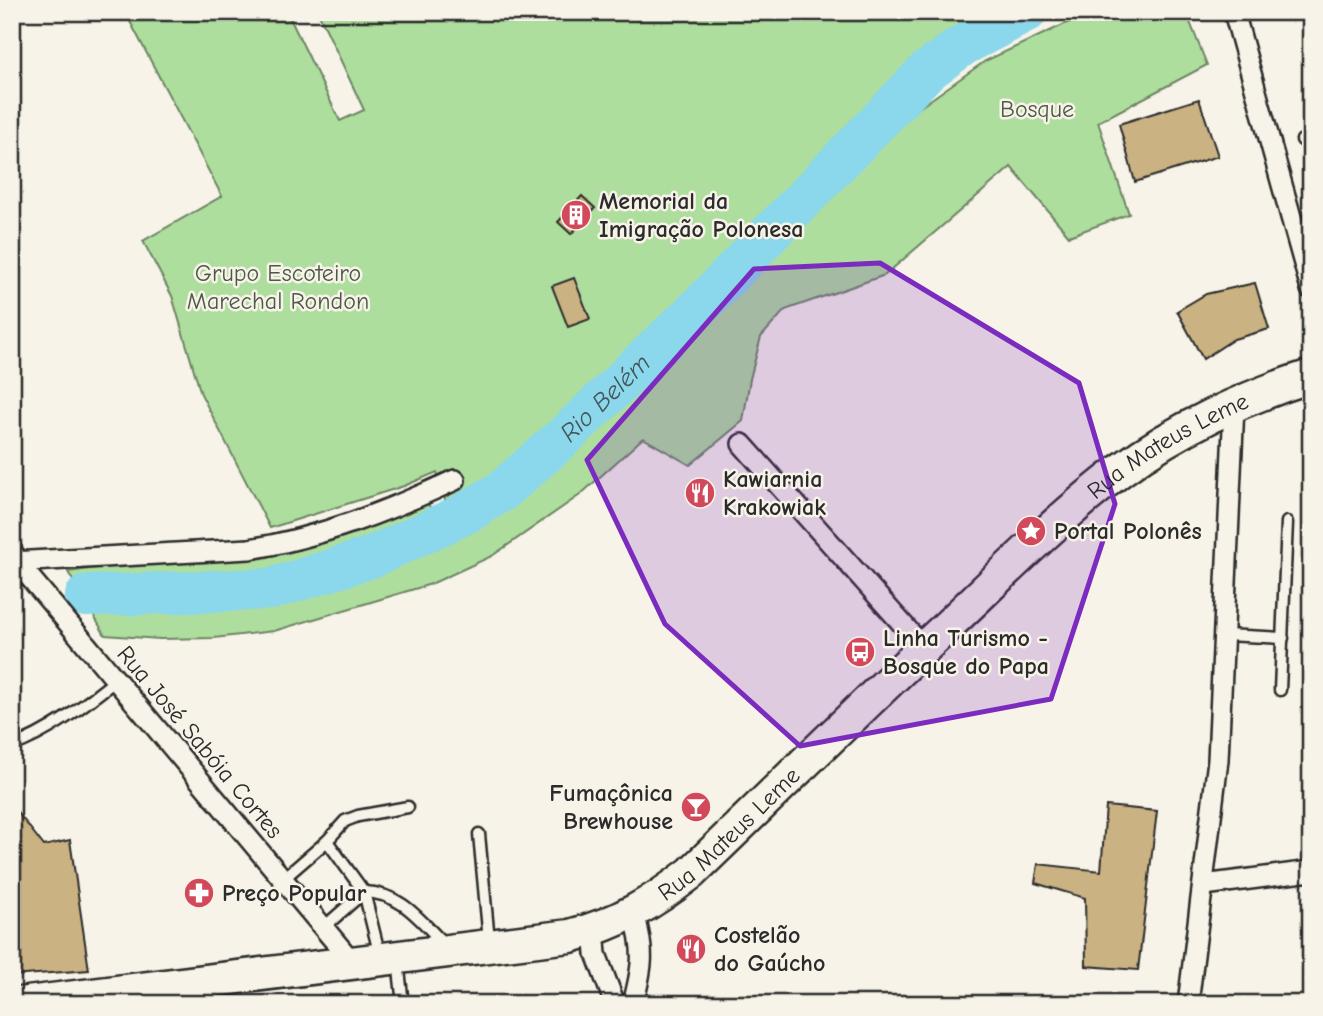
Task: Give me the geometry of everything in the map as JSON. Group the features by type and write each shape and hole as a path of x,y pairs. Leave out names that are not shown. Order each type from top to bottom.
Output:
{"main road":[{"name":"Rua Mateus Leme","path":"19,1004 570,936 634,913 691,873 1053,526 1124,469 1158,446 1234,406 1311,376"}],"street":[{"path":"1234,12 1311,289"},
{"path":"1188,1004 1218,760 1234,406"},
{"path":"742,444 924,649"},
{"path":"14,558 249,549 279,544 415,498 455,480"},
{"name":"Rua José Sabóia Cortes","path":"14,558 323,928 377,959"},
{"path":"1204,885 1311,871"},
{"path":"633,1004 643,953 634,913"},
{"path":"594,929 596,954 615,1004"}],"lane":[{"path":"1279,691 1287,522"},
{"path":"1225,635 1283,638"},
{"path":"12,746 30,740 81,707 116,680"},
{"path":"283,879 327,841 345,821 408,807"},
{"path":"479,834 489,946"},
{"path":"327,841 364,892 377,959 403,1004"},
{"path":"323,928 364,892 380,892 393,898 451,950"}],"highlighted area":[{"path":"880,263 1079,383 1115,504 1051,699 800,746 665,624 587,460 754,269"}],"green space":[{"name":"Grupo Escoteiro Marechal Rondon","path":"125,12 287,12 340,121 364,110 318,12 1001,12 967,29 919,65 758,232 551,434 489,484 447,506 437,472 404,486 270,528 201,394 172,296 143,241 222,196"},
{"name":"Bosque","path":"1091,12 1186,12 1207,65 1098,122 1129,214 1069,236 1011,167 885,275 785,310 761,337 743,421 690,465 643,438 580,495 492,556 431,584 274,631 214,638 160,639 105,635 68,572 155,560 426,502 450,532 502,500 592,426 729,295 895,125 985,61"}],"building":[{"path":"1199,99 1218,156 1135,182 1119,124"},
{"name":"Memorial da Imigração Polonesa","path":"582,196 595,208 571,234 558,222"},
{"path":"574,278 590,319 568,327 552,286"},
{"path":"1255,283 1269,329 1234,339 1203,359 1177,311 1206,294"},
{"path":"12,805 44,846 70,840 89,970 12,976"},
{"path":"1106,806 1157,811 1138,970 1086,966 1085,898 1035,883 1038,864 1101,871"}],"waterway":[{"name":"Rio Belém","path":"86,596 271,589 372,557 464,514 502,491 568,433 704,302 926,72 963,45 1026,12"}],"place":[{"name":"Memorial da Imigração Polonesa","path":"576,215"},
{"name":"Kawiarnia Krakowiak","path":"700,493"},
{"name":"Portal Polonês","path":"1031,531"},
{"name":"Linha Turismo - Bosque do Papa","path":"860,652"},
{"name":"Fumaçônica Brewhouse","path":"696,807"},
{"name":"Preço Popular","path":"199,893"},
{"name":"Costelão do Gaúcho","path":"691,949"}]}
